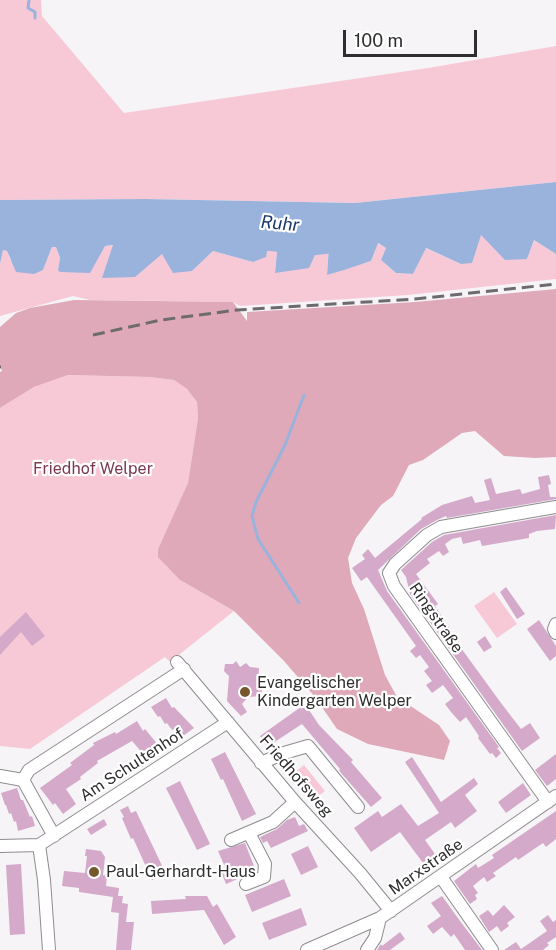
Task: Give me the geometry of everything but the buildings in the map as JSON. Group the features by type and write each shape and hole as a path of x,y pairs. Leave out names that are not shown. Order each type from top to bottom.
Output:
{"street":[{"name":"Ringstraße","path":"552,799 407,604 391,581 389,573 395,564 427,535 441,527 556,507"},
{"path":"556,624 554,629 556,633"},
{"name":"Friedhofsweg","path":"23,780 29,770 180,666 261,763 360,873 386,915"},
{"name":"Am Schultenhof","path":"0,846 39,845 228,722"},
{"path":"261,763 308,746 358,807"},
{"path":"0,776 23,780 54,836"},
{"name":"Marxstraße","path":"307,950 386,915 552,799"},
{"path":"231,840 273,822 295,802"},
{"path":"246,884 264,877 265,864 249,833"},
{"path":"39,845 49,950"},
{"path":"441,877 492,950"},
{"path":"367,950 386,915"}],"green space":[{"path":"0,0 41,0 42,16 124,113 428,68 556,46 556,182 355,203 145,199 0,200"},
{"path":"481,234 527,259 534,240 556,254 556,279 408,295 240,306 233,302 90,300 73,296 0,316 0,264 3,250 7,251 10,260 43,270 52,247 56,247 60,258 58,270 105,246 114,245 162,254 192,271 213,251 253,262 269,240 278,242 275,273 318,246 329,247 327,275 371,261 377,243 386,248 381,260 396,273 413,274 425,248 461,264"},
{"name":"Friedhof Welper","path":"68,375 149,377 174,380 187,389 197,402 198,418 188,484 158,549 180,580 234,611 170,662 165,657 30,749 0,746 0,408 34,387"},
{"path":"494,592 517,624 497,638 474,606"},
{"path":"304,765 325,791 316,798 294,773"}],"shaded area":[{"path":"556,289 556,457 504,456 475,431 462,433 423,460 409,465 393,496 381,505 356,538 348,558 352,583 364,609 385,675 397,697 439,725 450,741 444,760 368,744 337,729 315,697 284,661 234,611 180,580 158,557 158,549 188,483 198,418 197,402 187,389 174,380 149,377 68,375 34,387 0,408 0,372 2,371 0,327 16,313 30,308 74,300 233,302 247,321 247,312 415,302"}],"water":[{"path":"556,182 556,254 534,240 527,259 505,260 481,235 472,263 461,264 426,248 413,274 396,273 381,260 386,248 378,243 371,261 327,275 329,246 319,246 309,268 275,273 278,242 269,240 266,257 253,262 213,251 192,271 173,273 162,254 135,277 102,278 113,245 105,246 90,273 60,272 58,270 60,258 56,247 52,247 43,270 34,274 16,272 7,251 3,250 0,264 0,200 145,199 355,203"}],"waterway":[{"path":"29,0 28,8 35,12 35,18"},
{"name":"Ruhr","path":"247,241 316,247 349,243"},
{"path":"299,603 258,539 252,516 256,502 285,445 304,395"}],"railway":[{"path":"93,335 161,320 237,310 415,299 556,284"}],"place":[{"name":"Evangelischer Kindergarten Welper","path":"245,692"},
{"name":"Paul-Gerhardt-Haus","path":"94,872"}]}
